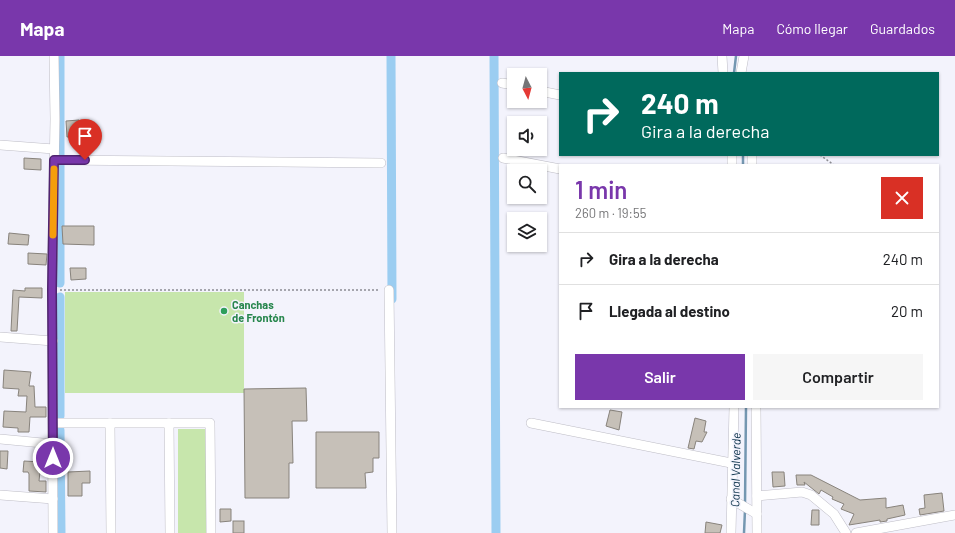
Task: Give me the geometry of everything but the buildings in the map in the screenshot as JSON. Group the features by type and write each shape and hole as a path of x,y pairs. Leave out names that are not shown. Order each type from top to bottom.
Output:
{"street":[{"path":"53,533 52,290 54,56"},
{"path":"722,56 723,72"},
{"path":"741,72 744,56"},
{"path":"502,83 507,84"},
{"path":"547,92 559,95"},
{"path":"0,145 54,149"},
{"path":"503,158 559,169"},
{"path":"54,160 381,163"},
{"path":"389,290 392,533"},
{"path":"0,337 53,341"},
{"path":"731,533 731,463 734,408"},
{"path":"756,408 757,496 753,512 756,533"},
{"path":"110,423 110,533"},
{"path":"169,423 170,533"},
{"path":"53,424 210,423 211,533"},
{"path":"531,423 731,463"},
{"path":"0,439 53,444"},
{"path":"757,496 802,492 811,494 834,514 848,532"},
{"path":"0,495 53,499"},
{"path":"731,499 753,512"},
{"path":"856,533 955,515"}],"path":[{"path":"821,156 833,164"},
{"path":"52,290 389,290"}],"green space":[{"path":"65,292 244,292 244,393 65,393"},
{"path":"178,429 206,429 206,533 178,533"}],"waterway":[{"path":"60,56 60,283"},
{"path":"391,56 392,299"},
{"path":"494,56 496,533"},
{"name":"Canal Valverde","path":"734,72 736,56"},
{"name":"Canal Valverde","path":"743,156 743,164"},
{"path":"60,297 60,416"},
{"name":"Canal Valverde","path":"745,505 746,408"},
{"path":"60,430 61,533"},
{"name":"Canal Valverde","path":"744,533 745,510"}],"slow traffic":[{"path":"53,235 54,169"}],"place":[{"name":"Canchas de Frontón","path":"224,311"}],"route":[{"path":"53,458 52,290 54,160 85,160"}]}
